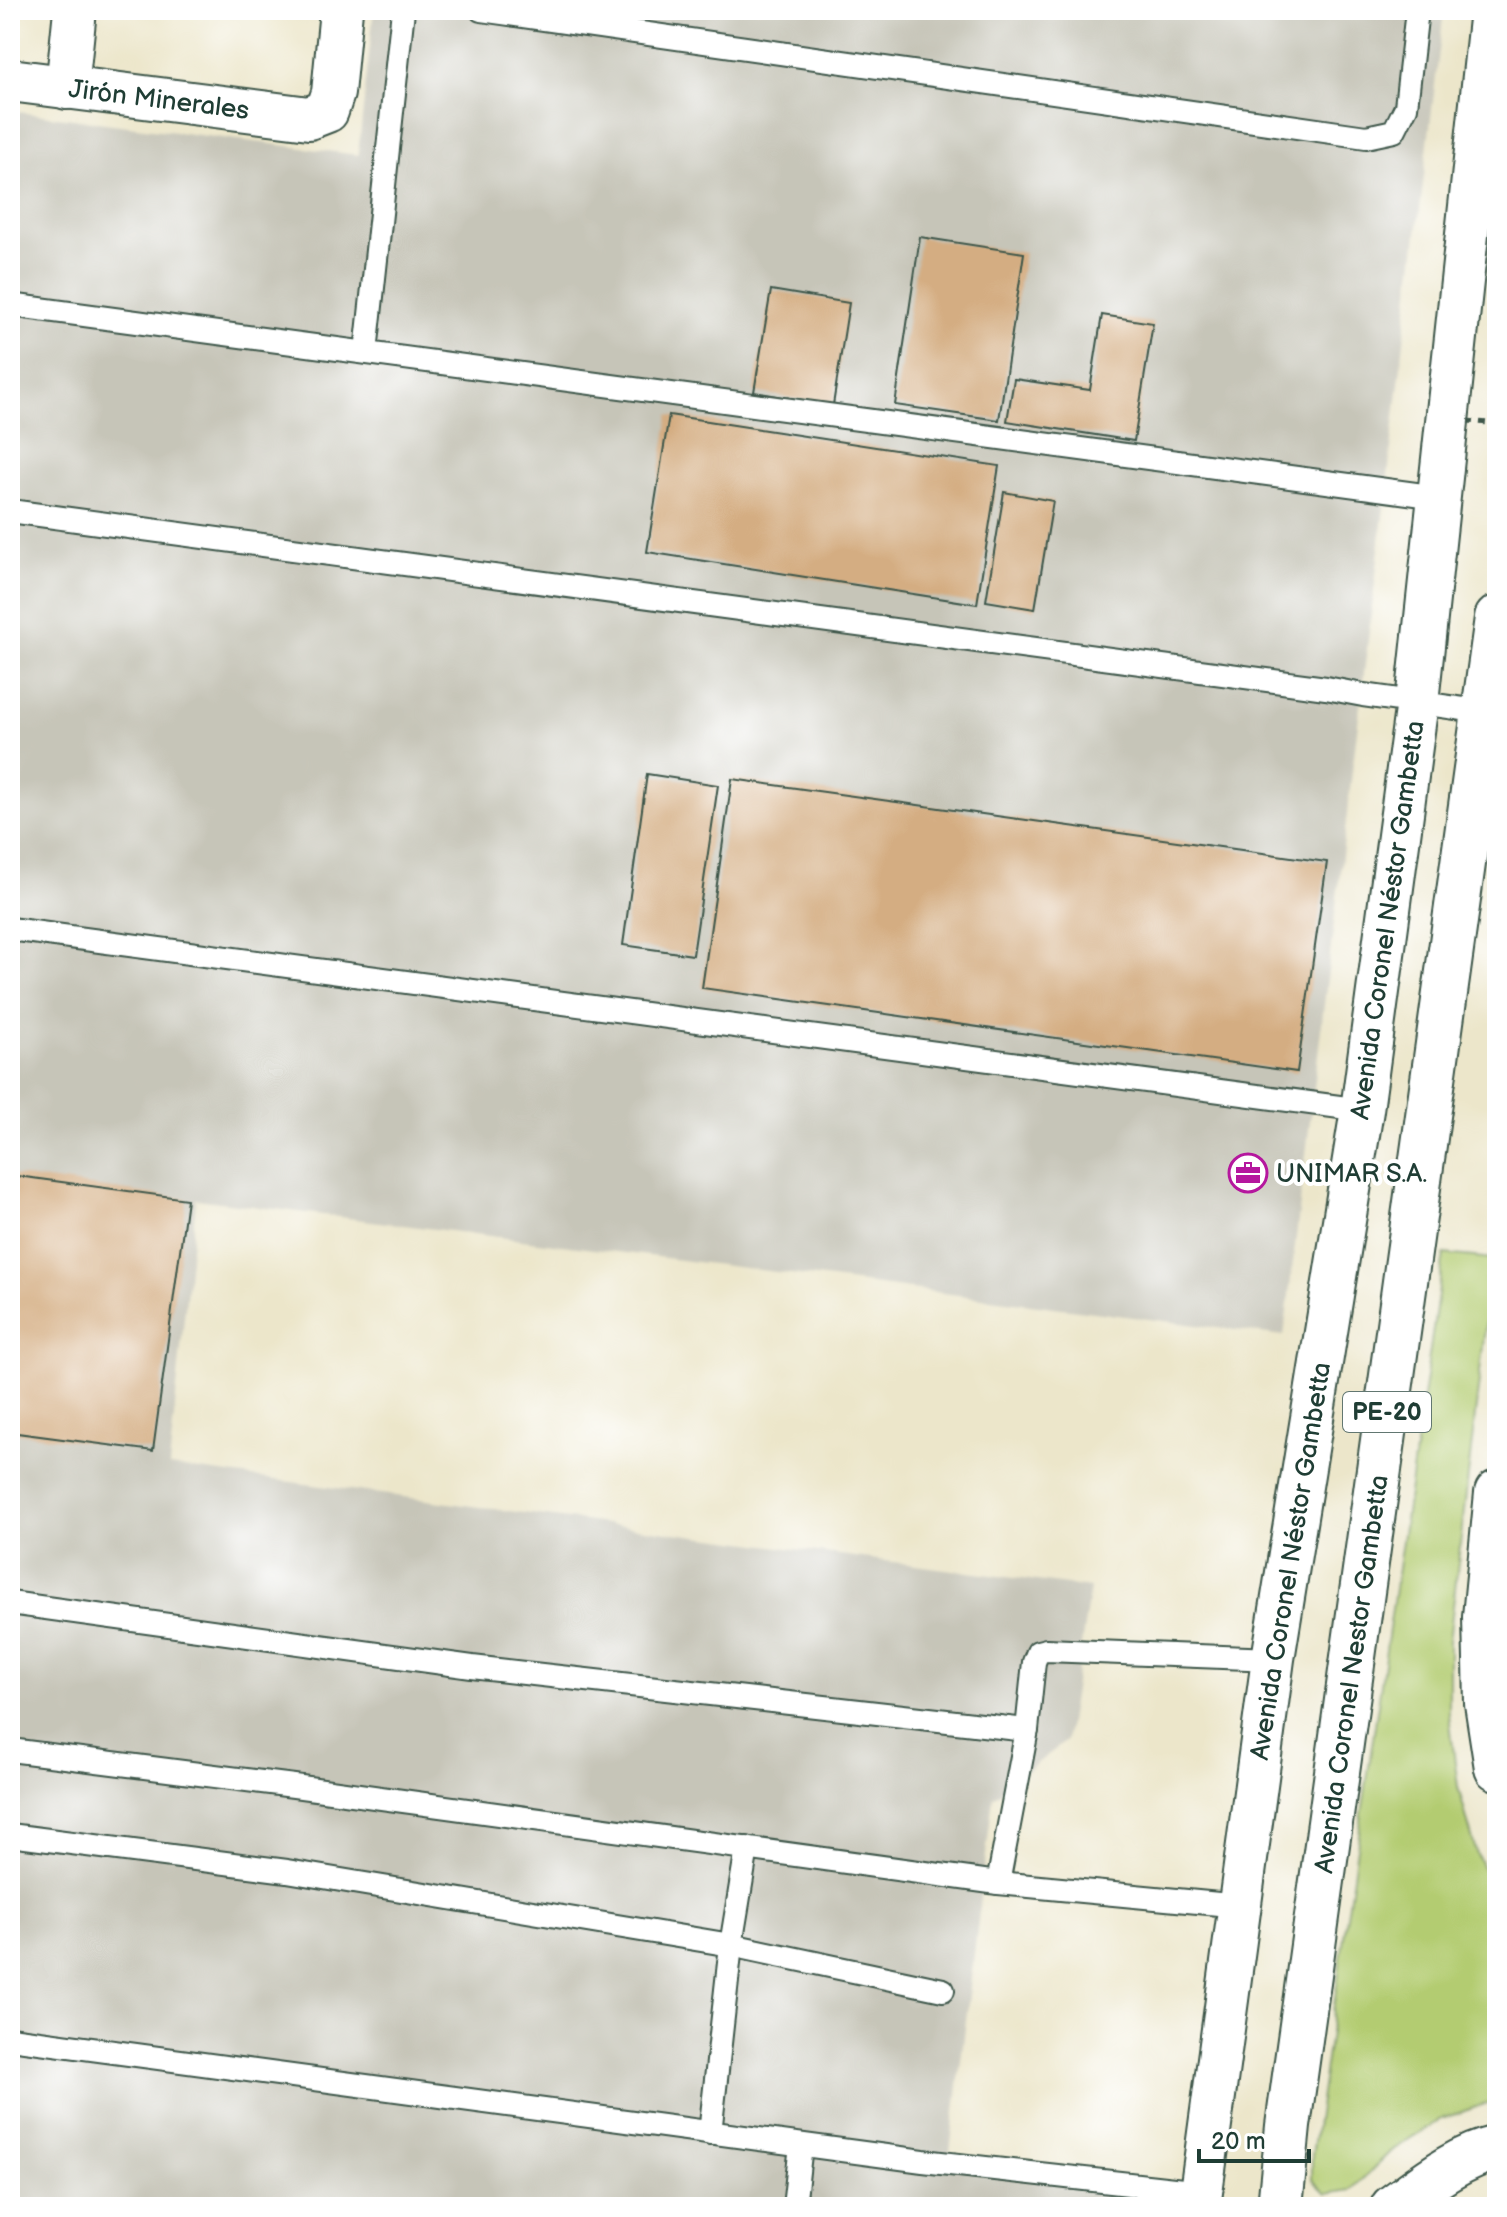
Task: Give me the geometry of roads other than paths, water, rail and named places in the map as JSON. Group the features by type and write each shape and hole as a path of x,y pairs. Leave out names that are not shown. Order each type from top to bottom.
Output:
{"highway":[{"name":"Avenida Coronel Nestor Gambetta","path":"1280,2207 1288,2126 1497,618"},
{"path":"1497,1493 1485,1617 1487,1703 1497,1768"},
{"path":"1393,2207 1441,2173 1485,2150 1497,2148"}],"street":[{"path":"67,88 75,10"},
{"name":"Jirón Minerales","path":"10,80 309,118 327,111 333,93 341,10"},
{"name":"Avenida Coronel Néstor Gambetta","path":"1200,2200 1273,1659 1362,1110 1417,702 1491,10"}],"lane":[{"path":"366,352 403,10"},
{"path":"481,10 1366,137 1394,131 1406,107 1417,10"},
{"path":"10,305 1438,497"},
{"path":"10,511 1294,683 1485,712"},
{"path":"10,929 1362,1110"},
{"path":"10,1603 472,1667 1027,1730"},
{"path":"998,1883 1027,1730 1034,1662 1038,1652 1273,1659"},
{"path":"10,1750 998,1883 1240,1906"},
{"path":"10,1835 287,1871 731,1945 943,1990"},
{"path":"710,2133 731,1945 747,1848"},
{"path":"10,2038 1200,2200"},
{"path":"794,2207 801,2145"}],"place":[{"name":"UNIMAR S.A.","path":"1248,1173"}]}
